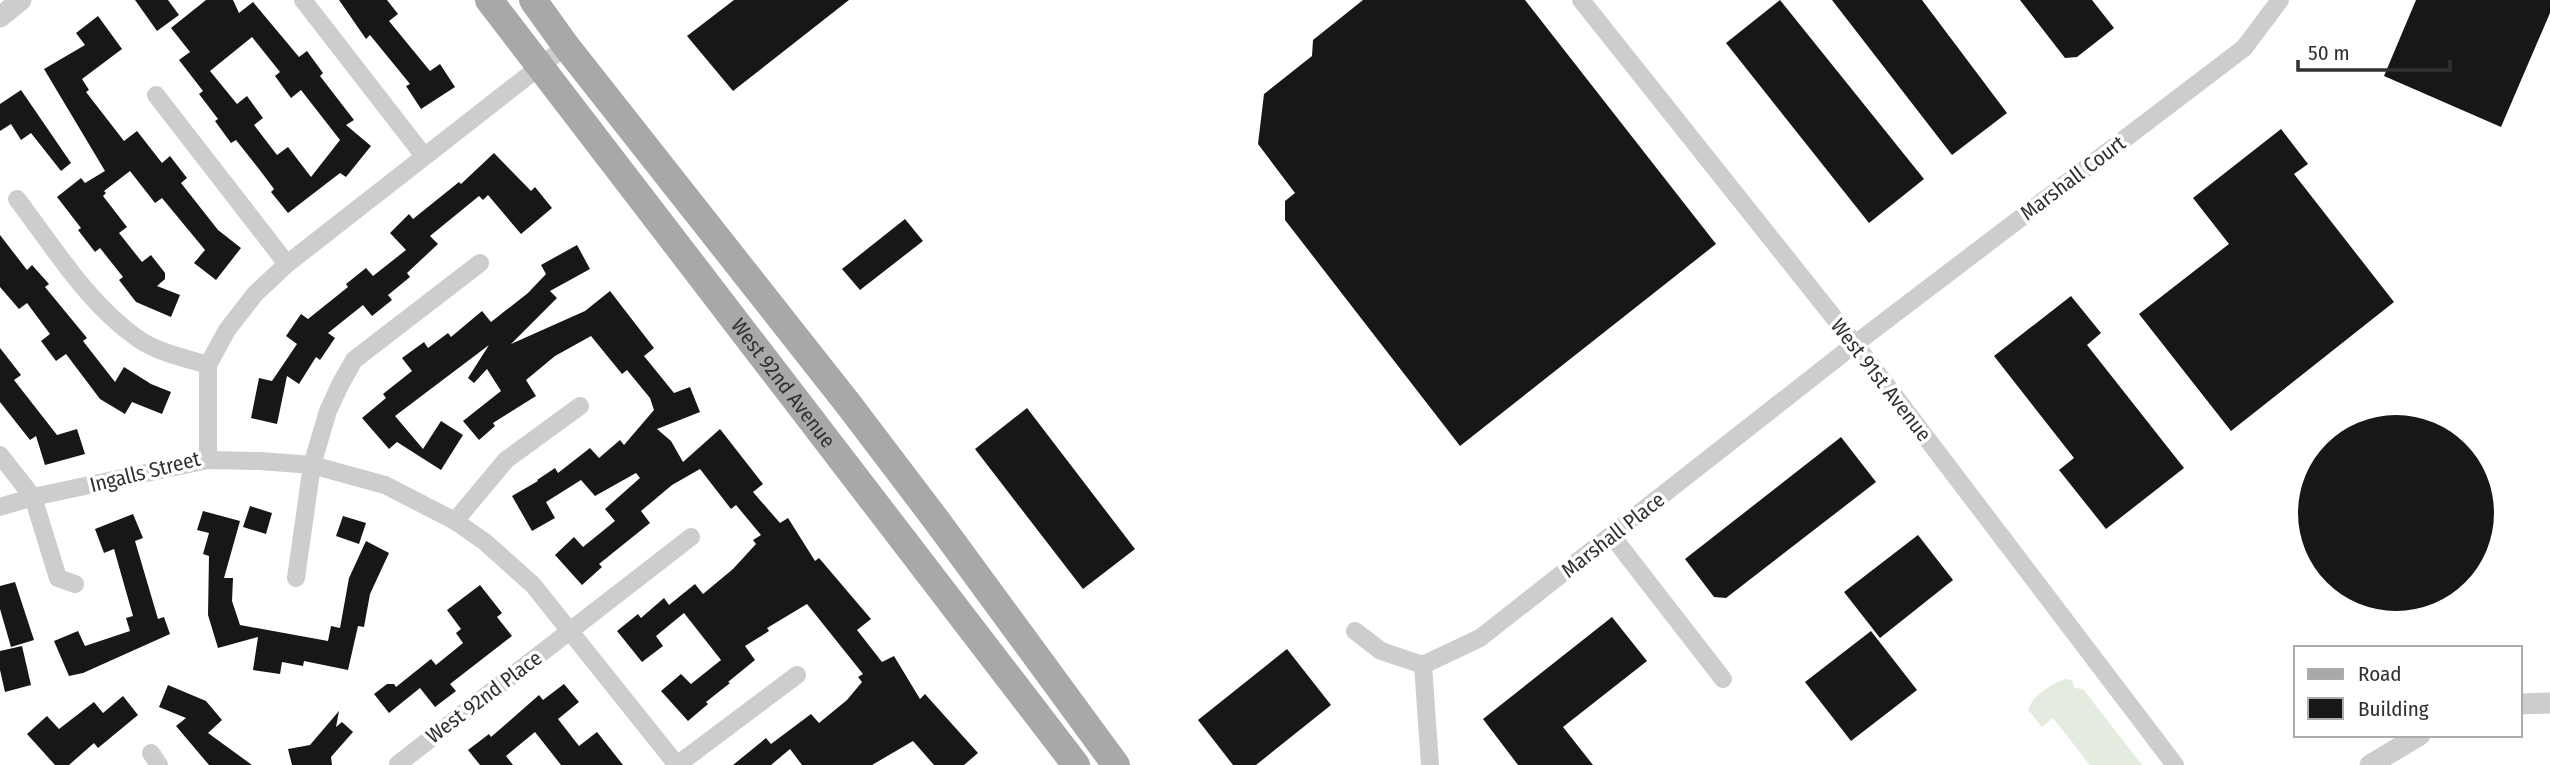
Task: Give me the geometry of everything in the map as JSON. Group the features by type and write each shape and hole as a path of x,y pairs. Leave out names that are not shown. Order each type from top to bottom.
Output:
{"main road":[{"name":"West 92nd Avenue","path":"489,0 1076,765"},
{"name":"West 92nd Avenue","path":"533,0 566,46 849,405 1116,765"}],"street":[{"path":"0,17 21,0"},
{"path":"303,0 424,156"},
{"name":"West 91st Avenue","path":"1581,0 1855,344 2175,765"},
{"name":"Marshall Court","path":"1855,344 2244,48 2280,0"},
{"name":"Ingalls Street","path":"0,507 33,497 208,460 208,365 227,330 255,294 287,264 566,46"},
{"path":"156,95 287,264"},
{"path":"17,199 87,291 138,340 208,365"},
{"path":"296,578 312,465 328,411 354,360 480,263"},
{"name":"Marshall Place","path":"1423,665 1480,638 1855,344"},
{"path":"455,521 506,460 580,406"},
{"path":"0,455 33,497 58,578 75,584"},
{"path":"208,460 312,465 385,485 455,521 485,542 518,572 571,631 677,765 797,675"},
{"path":"1612,536 1723,679"},
{"name":"West 92nd Place","path":"398,764 691,537"},
{"path":"1355,631 1381,651 1423,665 1430,765"},
{"path":"2522,704 2550,703"},
{"path":"2370,765 2417,737"}],"shaded area":[{"path":"2065,679 2072,680 2074,688 2083,689 2142,765 2090,765 2053,718 2042,727 2028,710 2030,705 2043,691"}],"building":[{"path":"135,0 168,0 179,15 157,31"},
{"path":"206,0 233,0 239,13 253,2 299,57 307,51 323,73 320,76 354,120 346,125 371,146 346,177 340,173 288,213 271,192 274,189 236,140 231,143 215,121 218,119 199,94 203,91 179,60 190,52 171,28","holes":["252,37 280,72 275,76 291,98 301,90 340,140 311,177 288,147 277,155 254,125 263,118 247,96 237,104 210,71"]},
{"path":"339,0 387,0 398,14 389,21 430,71 440,64 455,87 421,109 406,86 410,84 370,35 366,39"},
{"path":"734,0 849,0 733,91 687,36"},
{"path":"1363,0 1525,0 1716,244 1460,446 1285,220 1285,201 1295,193 1258,144 1264,94 1312,56 1313,40"},
{"path":"1780,0 1924,179 1869,223 1726,43"},
{"path":"1832,0 1922,0 2007,113 1952,155"},
{"path":"2020,0 2092,0 2114,28 2077,57 2065,58"},
{"path":"2416,0 2550,0 2550,13 2501,127 2384,76"},
{"path":"98,16 122,49 82,79 89,90 86,92 124,141 137,131 162,163 170,156 187,178 181,183 218,230 241,248 216,280 194,263 205,250 162,198 155,203 130,171 104,191 106,193 103,196 127,227 119,233 142,262 151,255 165,273 165,279 157,286 180,295 171,317 136,302 119,280 123,277 100,248 95,252 78,230 81,228 57,197 81,178 85,183 105,171 44,69 85,45 76,33"},
{"path":"21,90 71,163 61,171 31,133 21,140 11,124 0,131 0,104"},
{"path":"2281,129 2308,164 2294,174 2394,302 2231,431 2139,314 2229,244 2193,198"},
{"path":"494,153 531,191 535,187 552,208 521,234 488,195 483,200 479,196 430,236 438,244 407,273 410,277 388,295 392,300 372,316 363,305 328,333 335,338 320,360 316,357 299,384 287,376 277,424 251,418 259,378 272,381 297,344 286,336 301,314 308,319 348,287 346,284 366,268 373,276 406,250 390,233 409,214 413,219 459,182 461,184"},
{"path":"905,219 923,241 860,290 842,269"},
{"path":"0,235 27,270 32,265 49,284 45,287 87,338 83,341 115,382 124,367 151,384 171,392 162,414 132,402 125,414 100,399 66,354 56,361 41,341 50,334 27,303 19,309 0,287"},
{"path":"577,245 590,269 550,291 557,298 511,344 585,311 610,291 654,348 644,356 674,393 690,387 700,412 657,429 671,441 683,462 720,429 763,484 753,492 780,523 788,518 815,561 819,558 871,619 857,630 882,662 894,656 920,699 925,694 978,753 964,765 934,765 913,741 872,765 802,765 790,749 771,765 733,765 766,738 771,744 811,714 819,723 847,700 862,682 858,677 863,674 807,604 767,628 769,631 745,646 755,660 688,721 661,691 681,674 691,684 721,660 684,613 656,636 663,646 642,662 617,631 638,614 641,618 664,598 669,605 695,584 703,594 733,569 756,544 753,540 761,535 736,505 731,509 700,469 672,485 641,511 650,523 599,564 602,567 582,585 555,555 574,537 583,547 615,521 605,509 640,478 636,473 595,496 581,480 546,502 555,518 532,531 512,496 555,468 558,473 590,448 599,458 620,440 624,445 654,410 650,398 627,370 622,374 591,336 555,356 526,380 536,396 493,423 495,426 479,440 463,421 501,391 487,369 474,383 468,378 489,345 395,416 423,449 441,421 463,435 441,470 397,442 389,449 362,418 386,398 383,394 412,371 402,358 424,342 428,348 448,333 451,337 482,311 491,322 528,293 546,274 541,265"},
{"path":"2071,296 2101,333 2087,345 2184,468 2106,529 2059,470 2074,458 1994,356"},
{"path":"0,348 21,375 14,380 57,435 77,429 85,454 45,465 36,436 30,440 0,402"},
{"path":"1027,408 1135,549 1083,589 975,449"},
{"path":"2396,415 2434,422 2451,431 2465,444 2478,458 2487,475 2494,513 2487,551 2478,568 2465,582 2451,595 2434,604 2396,611 2358,604 2341,595 2327,582 2314,568 2305,551 2298,513 2305,475 2314,458 2327,444 2341,431 2358,422"},
{"path":"1841,437 1876,482 1726,598 1714,597 1685,559"},
{"path":"250,506 272,513 266,534 243,527"},
{"path":"203,511 240,521 224,578 233,578 232,601 240,625 328,641 331,626 340,628 349,578 366,541 389,553 370,594 364,627 358,626 348,670 304,661 303,666 282,662 280,674 253,670 258,637 218,648 208,615 209,556 203,554 209,533 197,530"},
{"path":"133,514 143,538 135,541 158,619 164,617 170,634 83,673 69,676 54,641 78,631 85,646 130,631 126,618 133,616 114,549 104,553 95,529"},
{"path":"343,516 366,523 359,544 336,536"},
{"path":"1918,535 1953,580 1880,638 1844,592"},
{"path":"15,582 34,640 11,647 0,609 0,586"},
{"path":"480,585 502,613 497,617 512,636 450,684 456,691 435,707 420,688 389,713 374,694 387,684 394,684 396,687 431,659 436,665 463,643 456,633 461,629 447,610"},
{"path":"1612,617 1647,661 1563,727 1593,765 1518,765 1483,719"},
{"path":"1871,631 1917,690 1851,741 1805,682"},
{"path":"22,646 31,685 5,692 0,670 0,651"},
{"path":"1287,649 1331,705 1256,765 1233,765 1198,720"},
{"path":"564,684 579,702 558,719 579,746 597,732 623,765 561,765 535,732 506,756 513,765 480,765 468,750 489,734 491,737 539,695 543,700"},
{"path":"168,685 206,701 222,720 208,733 252,765 209,765 176,726 186,718 159,707"},
{"path":"123,696 138,715 98,748 94,743 69,765 55,765 27,734 47,716 59,729 94,702 103,713"},
{"path":"339,711 336,727 342,722 353,732 331,757 332,765 292,765 288,749 310,745"}]}
